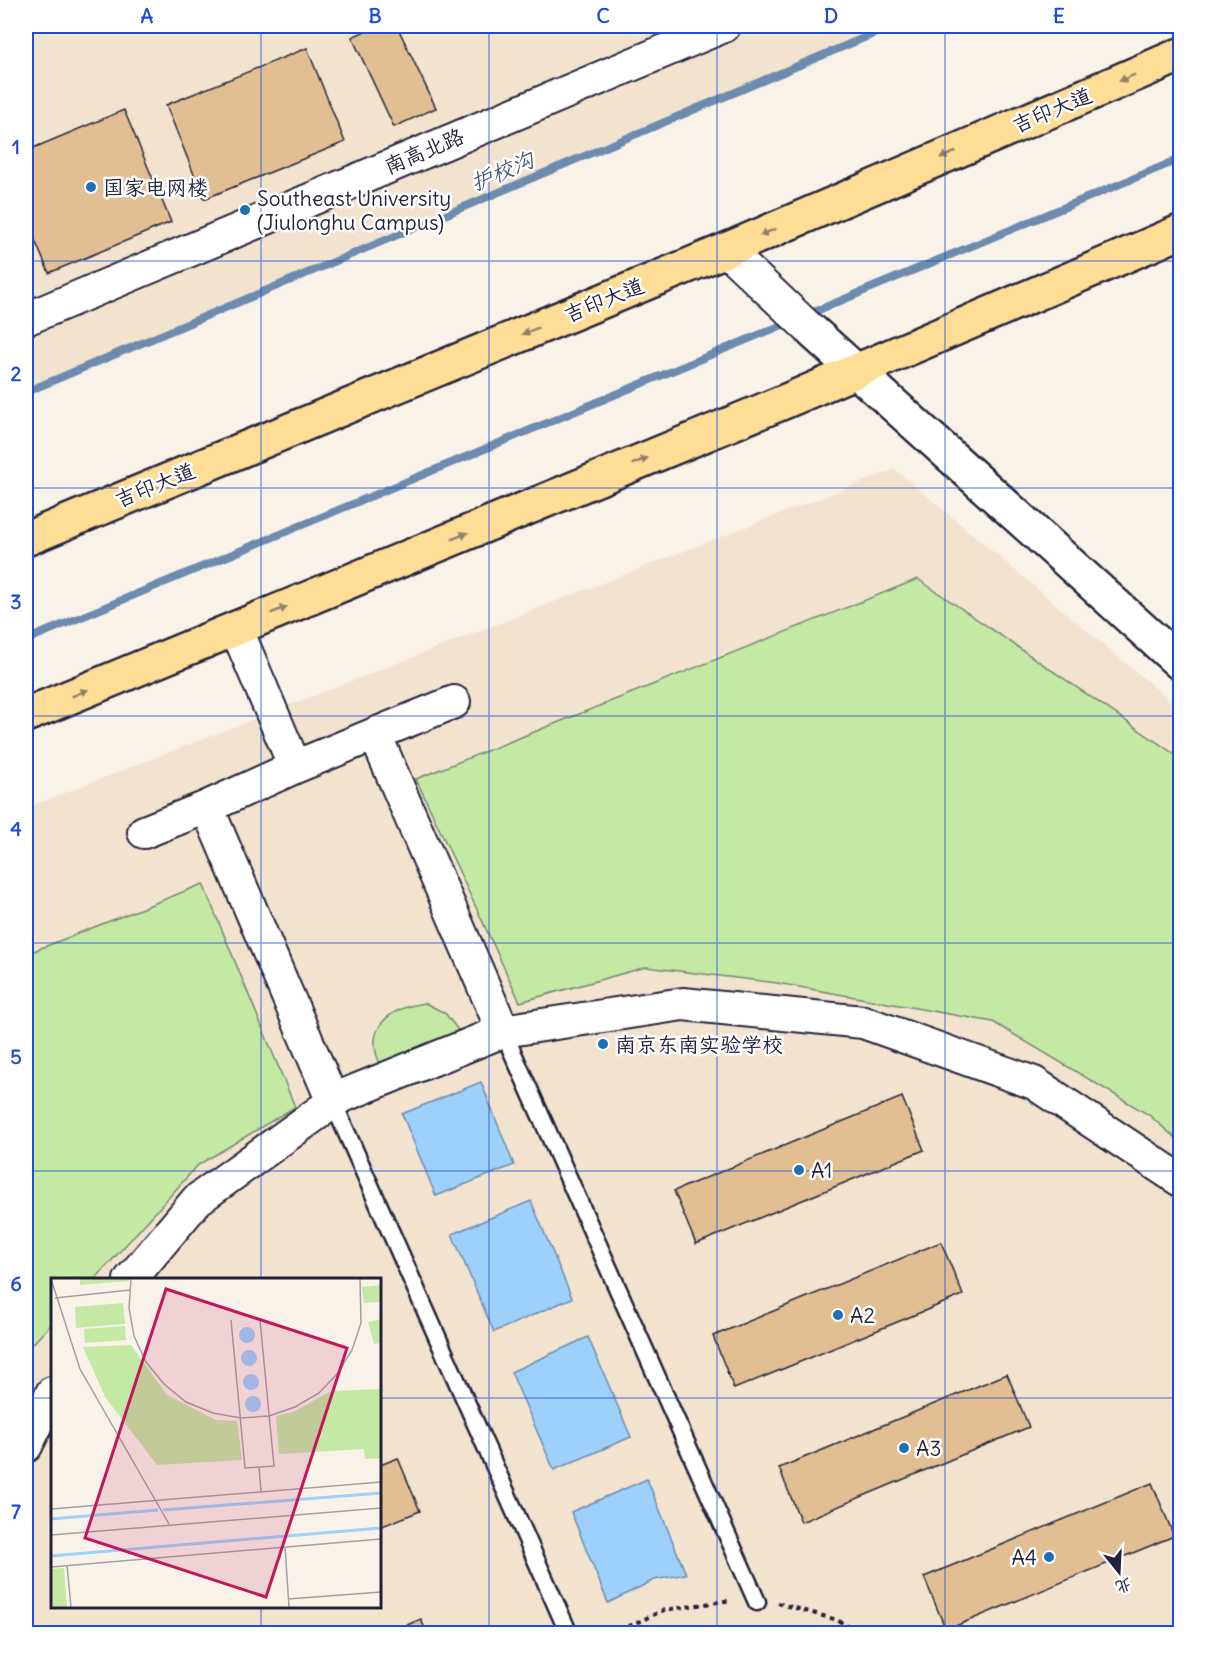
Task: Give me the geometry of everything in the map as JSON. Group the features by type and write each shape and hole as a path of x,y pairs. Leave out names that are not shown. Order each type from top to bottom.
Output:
{"main road":[{"name":"吉印大道","path":"26,539 726,250 1180,55"},
{"path":"26,715 855,371 1180,232"}],"street":[{"name":"南高北路","path":"26,319 724,26"},
{"path":"726,250 855,371 1180,663"},
{"path":"236,628 295,767"},
{"path":"144,832 454,702"},
{"path":"375,734 503,1031"},
{"path":"207,807 333,1102"},
{"path":"131,1278 197,1200 333,1102 503,1031 683,1004 863,1022 1034,1083 1180,1180"},
{"path":"26,1446 51,1396"}],"lane":[{"path":"503,1031 757,1602"},
{"path":"333,1102 569,1634"}],"path":[{"path":"612,1634 664,1610 722,1600 781,1603 837,1620 862,1634"}],"shaded area":[{"name":"Southeast University (Jiulonghu Campus)","path":"26,26 902,26 26,395"},
{"name":"南京东南实验学校","path":"895,469 1180,709 1180,1633 26,1634 26,808"}],"green space":[{"path":"918,579 1180,758 1180,1142 1149,1115 993,1022 777,983 646,967 520,1002 416,779"},
{"path":"203,884 295,1107 198,1165 96,1278 51,1278 51,1324 26,1351 26,954"},
{"path":"425,1003 445,1013 461,1034 382,1068 375,1043 382,1023 399,1010"}],"water":[{"path":"481,1082 514,1165 436,1196 402,1114"},
{"path":"531,1201 572,1298 494,1332 452,1234"},
{"path":"588,1337 631,1437 554,1470 511,1372"},
{"path":"647,1479 686,1574 654,1580 608,1603 571,1512"}],"building":[{"path":"376,26 397,26 436,108 394,127 352,37"},
{"path":"307,48 345,142 204,199 166,105"},
{"name":"国家电网楼","path":"124,110 171,222 49,273 34,238 26,242 26,151"},
{"name":"A1","path":"902,1097 924,1150 696,1244 674,1191"},
{"name":"A2","path":"941,1242 963,1295 734,1389 713,1336"},
{"name":"A3","path":"1007,1374 1029,1427 801,1522 779,1468"},
{"path":"398,1458 420,1511 381,1527 381,1465"},
{"name":"A4","path":"1152,1483 1174,1536 946,1630 924,1577"},
{"path":"421,1619 427,1634 386,1634"}],"waterway":[{"name":"护校沟","path":"26,392 892,26"},
{"path":"804,316 1180,159"},
{"path":"26,640 792,321"}],"place":[{"name":"国家电网楼","path":"91,187"},
{"name":"Southeast University (Jiulonghu Campus)","path":"245,210"},
{"name":"南京东南实验学校","path":"603,1044"},
{"name":"A1","path":"799,1170"},
{"name":"A2","path":"838,1315"},
{"name":"A3","path":"904,1448"},
{"name":"A4","path":"1049,1557"}]}
